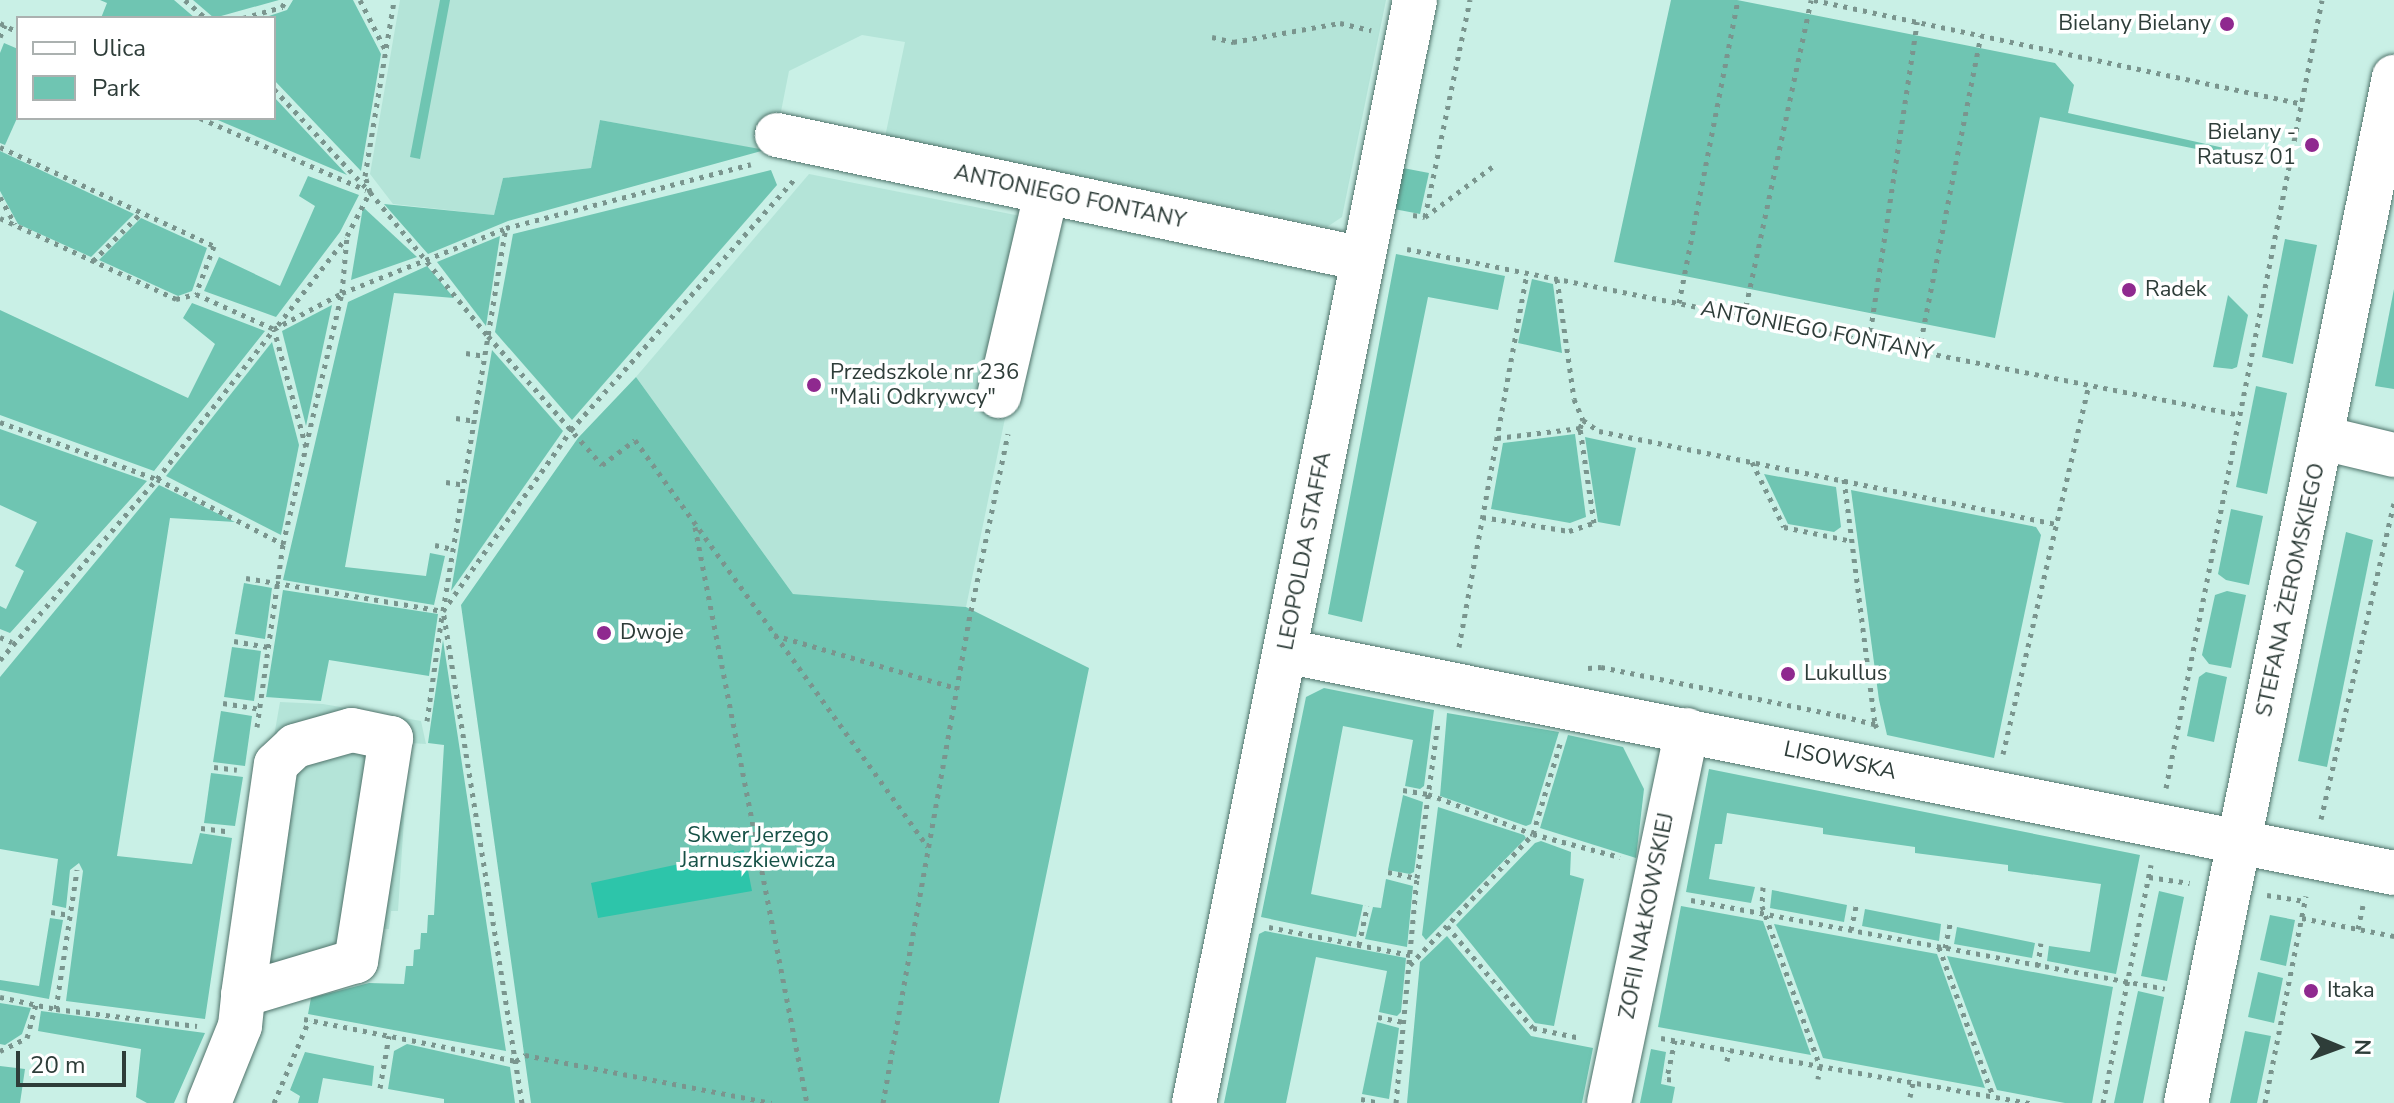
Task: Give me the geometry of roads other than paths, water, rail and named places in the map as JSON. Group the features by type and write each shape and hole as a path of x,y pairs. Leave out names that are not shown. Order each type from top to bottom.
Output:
{"street":[{"name":"LEOPOLDA STAFFA","path":"1194,1103 1285,651 1378,253 1415,0"},
{"name":"STEFANA ŻEROMSKIEGO","path":"2186,1103 2394,77"},
{"name":"ANTONIEGO FONTANY","path":"767,149 1046,194 1378,253"},
{"path":"1004,413 1046,194"},
{"path":"2323,438 2394,455"},
{"name":"LISOWSKA","path":"1285,651 2313,854 2394,873"},
{"path":"209,1103 242,1011 276,764 295,746 352,730 391,738 356,961 242,1011"},
{"name":"ZOFII NAŁKOWSKIEJ","path":"1609,1103 1687,730"}],"place":[{"name":"Bielany Bielany","path":"2227,24"},
{"name":"Bielany - Ratusz 01","path":"2312,145"},
{"name":"Radek","path":"2129,290"},
{"name":"Przedszkole nr 236 \"Mali Odkrywcy\"","path":"814,385"},
{"name":"Dwoje","path":"604,633"},
{"name":"Lukullus","path":"1788,674"},
{"name":"Itaka","path":"2311,991"}],"park label":[{"name":"Skwer Jerzego Jarnuszkiewicza","path":"758,848"}]}
